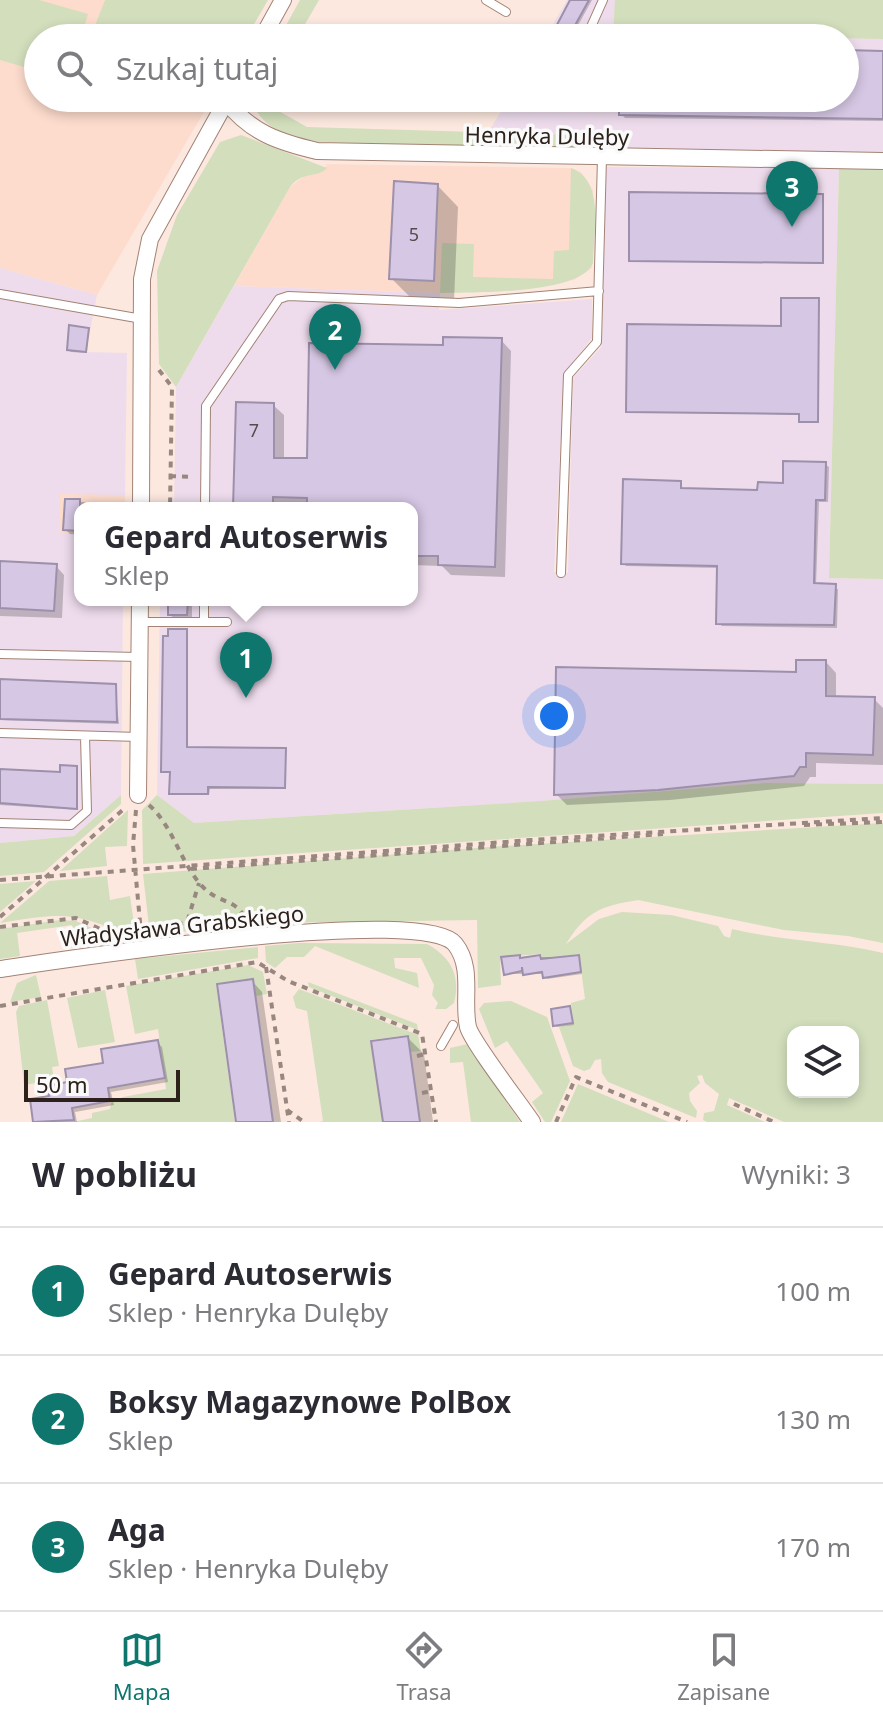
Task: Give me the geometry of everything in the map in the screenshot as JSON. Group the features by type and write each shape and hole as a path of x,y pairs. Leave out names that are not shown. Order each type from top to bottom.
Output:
{"street":[{"path":"270,24 283,0"},
{"name":"Henryka Dulęby","path":"141,502 142,279 150,239 220,112"},
{"name":"Henryka Dulęby","path":"237,112 252,129 279,142 317,151 883,161"},
{"path":"138,795 140,606"},
{"name":"Władysława Grabskiego","path":"0,969 143,947 247,936 334,932 434,934 454,942 464,960 468,1028 532,1122"}],"lane":[{"path":"486,0 506,12"},
{"path":"592,24 603,0"},
{"path":"561,573 568,375 597,342 602,158"},
{"path":"205,502 206,406 279,299 288,296 459,303 599,291"},
{"path":"0,294 143,319"},
{"path":"204,606 204,622"},
{"path":"140,622 227,622"},
{"path":"0,654 140,657"},
{"path":"0,733 140,737"},
{"path":"0,823 71,825 87,811 85,736"},
{"path":"441,1046 453,1025"}],"path":[{"path":"156,365 172,387 170,502"},
{"path":"170,476 205,477"},
{"path":"138,795 171,832 199,882 213,895 242,910 247,936"},
{"path":"138,795 133,845 139,919"},
{"path":"0,917 138,795"},
{"path":"0,880 883,820"},
{"path":"173,926 187,922 199,882"},
{"path":"0,927 76,918 143,947"},
{"path":"0,1006 257,962 288,981 422,1034 436,1122"},
{"path":"266,967 268,999 289,1122"},
{"path":"270,1037 276,1036"},
{"path":"417,1056 425,1054"},
{"path":"275,1075 282,1074"},
{"path":"556,1122 576,1077 687,1122"},
{"path":"422,1093 431,1091"},
{"path":"734,1104 774,1122"},
{"path":"280,1113 288,1111 304,1122"}],"shaded area":[{"path":"0,0 105,0 96,24 24,24 24,112 204,112 97,295 0,268"},
{"path":"567,0 615,0 614,24 553,24"},
{"path":"859,38 883,39 883,153 608,150 608,136 488,133 501,112 859,112"},
{"path":"322,164 571,168 581,172 593,190 592,268 574,280 503,290 440,293 234,286 290,187 308,173 321,173 327,165"},
{"path":"606,167 839,168 829,578 883,579 883,784 765,783 194,823 157,795 160,606 418,606 418,502 174,502 176,387 234,286 440,293 439,310 592,299 592,338 564,374 554,572 568,573 573,378 602,346"},
{"path":"0,268 97,295 86,352 127,353 125,495 60,494 60,533 74,533 74,606 123,606 121,795 74,836 0,843"},
{"path":"60,493 125,495 125,502 74,502 74,533 60,533"}],"green space":[{"path":"0,0 39,0 88,14 85,24 24,24 24,67 0,60"},
{"path":"105,0 268,0 254,24 96,24"},
{"path":"300,0 319,0 305,24 287,24"},
{"path":"615,0 883,0 883,39 859,39 859,24 614,24"},
{"path":"258,112 280,112 307,127 608,136 608,150 316,142 285,134"},
{"path":"241,135 327,168 300,178 290,187 176,387 159,364 157,271 177,215 220,142"},
{"path":"571,168 589,184 595,210 593,263 584,273 568,281 523,290 440,293 442,243 474,244 473,277 553,279 554,251 569,250"},
{"path":"839,168 883,169 883,579 829,578"},
{"path":"765,783 883,784 883,813 143,864 142,810 157,795 194,823"},
{"path":"121,795 121,804 44,872 0,876 0,843 74,836"},
{"path":"128,810 127,846 105,847 107,866 60,871"},
{"path":"883,823 883,943 784,930 638,900 595,912 580,924 566,944 599,919 622,912 671,915 718,926 724,936 730,938 732,929 883,953 883,1122 784,1122 729,1098 727,1105 765,1122 707,1122 703,1120 704,1113 714,1111 719,1094 705,1083 702,1075 697,1076 700,1083 689,1093 697,1111 696,1118 608,1082 602,1073 601,1059 595,1060 590,1069 584,1071 573,1066 559,1027 574,1024 571,1003 585,999 579,954 542,959 541,954 500,957 501,985 478,988 477,920 267,923 150,935 143,874 502,846"},
{"path":"107,876 110,900 130,896 136,938 97,923 70,917 41,917 0,923 49,881"},
{"path":"36,881 0,912 0,884"},
{"path":"60,920 76,921 120,941 76,947 72,925 17,933 20,956 0,959 0,929"},
{"path":"299,943 427,944 442,955 452,968 456,984 454,1003 446,1009 435,1009 438,1003 432,995 434,985 421,958 394,958 395,968 417,973 419,988 315,946 304,957 287,957 275,968 266,962 265,946"},
{"path":"258,947 258,958 138,979 135,959"},
{"path":"248,965 263,972 267,994 256,996 253,978 216,984 235,1122 73,1122 92,1118 92,1113 110,1109 111,1103 123,1097 166,1089 158,1029 135,1034 126,986"},
{"path":"36,975 41,997 10,1002 17,983"},
{"path":"308,982 417,1024 418,1030 309,987"},
{"path":"299,989 418,1035 421,1051 411,1052 409,1035 370,1040 383,1122 319,1122 323,1121 307,1011 296,1008 293,997"},
{"path":"105,990 115,1042 78,1048 67,998"},
{"path":"47,1000 59,1066 52,1067 54,1080 24,1085 16,1012 19,1006"},
{"path":"511,1001 547,1017 570,1081 551,1122 545,1122 532,1102 543,1093 507,1041 495,1048 479,1009 484,1003"},
{"path":"468,1044 520,1122 471,1122 463,1062 450,1063 450,1048"},
{"path":"578,1084 669,1122 561,1122"}],"building":[{"path":"570,0 589,0 576,24 557,24"},
{"path":"859,50 883,51 883,119 619,115 619,112 859,112"},
{"path":"394,181 438,184 434,281 389,279"},
{"path":"629,192 823,194 823,263 629,261"},
{"path":"781,298 819,298 818,422 799,422 799,414 626,412 627,324 781,326"},
{"path":"69,325 89,328 86,352 67,350"},
{"path":"443,337 502,338 495,567 438,565 438,556 418,556 418,502 307,502 307,498 273,497 273,502 233,502 236,402 274,403 274,458 307,458 309,343 443,345"},
{"path":"783,461 826,462 825,500 816,500 814,583 836,584 834,625 716,624 717,566 621,564 623,479 681,481 681,488 757,490 758,482 783,483"},
{"path":"65,499 80,499 80,502 74,502 74,531 63,530"},
{"path":"0,561 57,564 54,611 0,608"},
{"path":"168,606 188,606 187,615 168,615"},
{"path":"168,629 187,629 187,747 286,748 285,788 208,787 208,794 169,794 170,772 161,772 163,636 168,636"},
{"path":"796,660 826,660 826,696 875,697 873,755 806,753 806,767 800,767 794,776 658,790 554,795 556,667 796,672"},
{"path":"0,679 116,684 117,722 0,719"},
{"path":"60,765 77,766 77,809 0,803 0,769 60,772"},
{"path":"520,955 520,958 540,955 541,959 579,955 581,972 543,978 542,972 523,975 522,967 522,971 504,975 501,957"},
{"path":"253,979 273,1122 236,1122 217,984"},
{"path":"570,1006 573,1023 553,1026 551,1009"},
{"path":"408,1036 420,1122 383,1122 371,1041"},
{"path":"158,1040 165,1078 108,1088 110,1101 72,1108 74,1120 33,1122 30,1099 49,1096 47,1086 67,1082 65,1069 103,1063 101,1049"}],"place":[{"name":"Aga","path":"792,227"},
{"name":"Boksy Magazynowe PolBox","path":"335,370"},
{"name":"Gepard Autoserwis","path":"246,698"}]}
